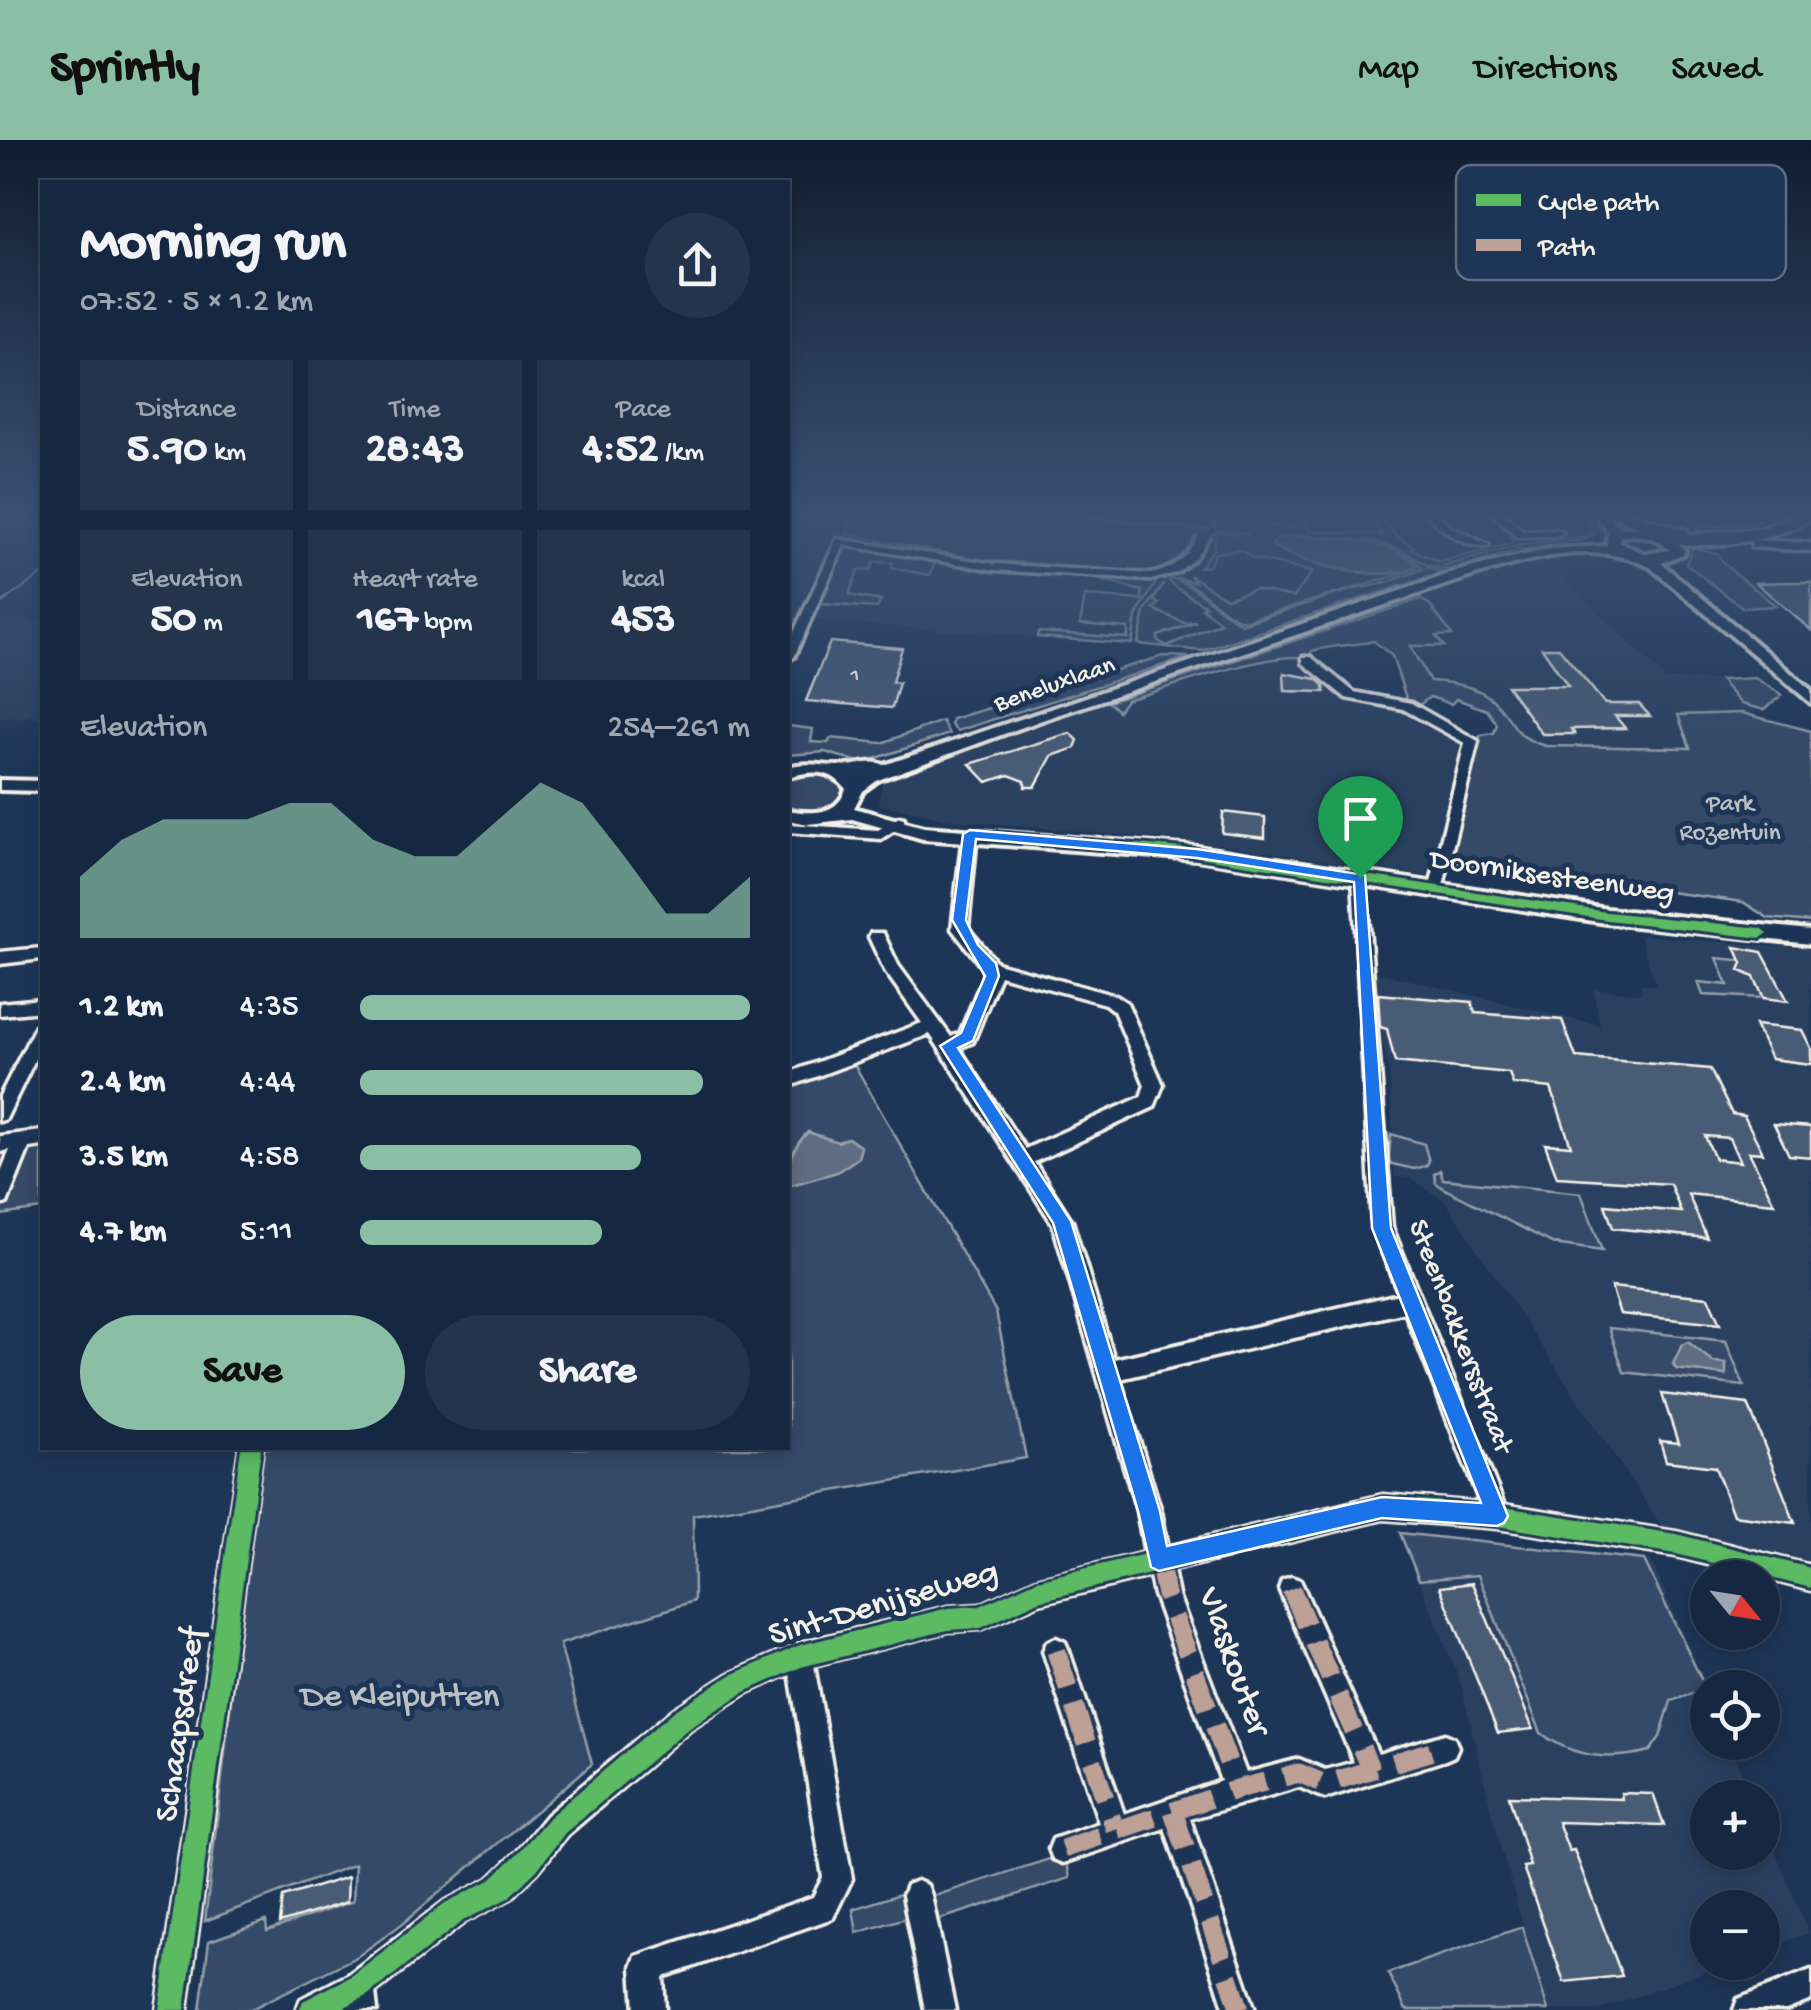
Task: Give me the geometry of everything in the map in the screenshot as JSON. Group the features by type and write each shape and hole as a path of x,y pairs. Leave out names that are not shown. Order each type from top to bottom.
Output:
{"main road":[{"name":"Beneluxlaan","path":"791,769 866,770 1372,601"},
{"name":"Beneluxlaan","path":"837,813 866,778 1387,601"},
{"path":"1699,601 1811,698"},
{"path":"1722,601 1811,685"},
{"path":"840,772 864,808 896,824"},
{"path":"0,786 40,786"},
{"path":"790,815 820,818 853,813 896,824"},
{"name":"Doorniksesteenweg","path":"896,824 935,834 1157,849 1670,924 1811,937"}],"street":[{"path":"790,651 812,601"},
{"path":"790,616 805,617"},
{"path":"1307,660 1350,695 1406,706 1472,741 1436,890"},
{"path":"790,828 881,835 896,824"},
{"path":"970,834 959,920 972,948 991,967 1110,1000 1121,1007 1154,1085 1148,1102 1021,1159"},
{"name":"Steenbakkersstraat","path":"1360,878 1379,1215 1497,1516"},
{"name":"Vlaskouter","path":"877,937 891,967 948,1046 1062,1221 1149,1511 1166,1595 1238,1789"},
{"path":"0,958 40,954"},
{"path":"948,1046 967,1037 992,976 991,967"},
{"path":"0,1009 40,1005"},
{"path":"790,1077 933,1026"},
{"path":"0,1114 40,1033"},
{"path":"0,1144 33,1140"},
{"path":"0,1197 33,1140"},
{"path":"1108,1372 1411,1301"},
{"name":"Schaapsdreef","path":"172,2010 250,1450"},
{"name":"Sint-Denijseweg","path":"312,2010 360,1998 454,1912 499,1888 528,1861 557,1825 682,1719 737,1684 800,1656 948,1620 981,1617 1037,1591 1382,1508 1497,1516 1676,1544 1811,1578"},
{"path":"1291,1589 1371,1770"},
{"path":"1056,1652 1115,1829"},
{"path":"650,2010 647,1968 824,1908 834,1893 838,1879 800,1656"},
{"path":"1063,1848 1238,1789 1299,1773 1325,1784 1445,1746"},
{"path":"1173,1811 1240,2010"},
{"path":"917,1894 940,2010"},
{"path":"1749,2010 1811,1985"}],"shaded area":[{"path":"790,601 1334,601 1193,649 791,619"},
{"path":"1425,601 1586,601 1666,679 1720,680 1741,704 1758,709 1749,715 1679,715 1691,748 1546,746 1517,734 1492,699 1459,682 1430,681 1409,646 1443,646 1435,635 1451,634"},
{"path":"0,618 40,619 40,718 30,718 33,714 0,717"},
{"path":"1291,655 1308,659 1340,690 1408,709 1468,742 1438,858 1426,876 1216,844 954,820 878,804 882,784 909,771 1108,702 1118,710 1126,700"},
{"path":"1639,935 1811,949 1811,1574 1780,1565 1780,1560 1764,1560 1664,1530 1445,1201 1410,1178 1395,1177 1389,1070 1380,1030 1376,972 1600,1026 1593,988 1641,994 1640,983 1656,985"},
{"path":"808,1132 838,1142 848,1138 861,1147 858,1158 837,1172 790,1185 790,1164"},
{"path":"1688,1342 1713,1362 1726,1363 1726,1375 1676,1369 1673,1364 1682,1345"},
{"path":"1400,1533 1651,1560 1698,1670 1690,1670 1690,1760 1736,1760 1745,1780 1690,1780 1690,1870 1780,1870 1780,1863 1809,1933 1780,1944 1780,1890 1690,1890 1690,1977 1599,2010 1548,2010 1496,1831 1461,1684"}],"green space":[{"path":"822,601 881,601 877,608"},
{"path":"1084,601 1145,601 1136,616 1132,644 1037,637 1038,632 1128,638 1128,628 1080,624"},
{"path":"1152,601 1159,604 1153,609 1184,623 1197,622 1158,636 1158,641 1167,646 1221,623 1199,601 1210,601 1242,624 1314,601 1354,601 1202,651 1138,644 1145,611"},
{"path":"1213,601 1310,601 1244,621"},
{"name":"Park Rozentuin","path":"1414,601 1424,601 1452,635 1436,636 1444,646 1410,646 1430,681 1457,684 1484,694 1522,735 1536,743 1690,748 1678,715 1742,713 1811,731 1811,922 1768,918 1743,902 1448,862 1478,740 1481,735 1494,733 1497,724 1487,710 1456,699 1451,704 1430,697 1415,708 1403,703 1406,698 1392,656 1374,641 1312,651 1308,659 1273,659 1220,672 1126,700 1118,711 1108,702"},
{"path":"1734,601 1770,601 1776,606 1743,608"},
{"path":"1163,656 1189,657 957,731 951,725 952,719"},
{"path":"1755,678 1782,695 1764,710 1741,704 1720,680"},
{"path":"942,721 949,734 862,763 825,752 790,755 790,726 813,729 811,742 828,743 831,738 882,743"},
{"path":"816,770 843,780 848,793 821,812 790,809 790,776"},
{"path":"1717,958 1747,961 1740,971 1754,977 1764,998 1703,995 1698,982 1728,985"},
{"name":"De Kleiputten","path":"854,1064 996,1312 1026,1458 693,1515 694,1601 560,1644 592,1764 402,1924 358,1956 249,2010 200,2010 209,1941 266,1921 267,1931 353,1901 355,1864 205,1921 261,1450 790,1450 790,1088"},
{"path":"1391,1134 1424,1144 1429,1161 1426,1166 1414,1169 1388,1163"},
{"path":"40,1144 40,1209 0,1215 0,1148"},
{"path":"1440,1170 1443,1179 1581,1193 1602,1251 1554,1244 1445,1189 1436,1183 1434,1174"},
{"path":"1609,1328 1726,1341 1744,1386 1624,1372"},
{"path":"1400,1533 1644,1560 1697,1670 1690,1670 1690,1694 1671,1701 1660,1737 1650,1751 1607,1756 1566,1748 1541,1733 1478,1575 1419,1580"},
{"path":"1065,1854 1070,1878 934,1921 931,1897"},
{"path":"903,1893 909,1917 857,1933 853,1909"},
{"path":"1522,1927 1548,2010 1406,2010 1388,1973"}],"building":[{"path":"1777,601 1811,601 1811,630"},
{"path":"830,642 902,648 892,682 899,683 892,708 806,701"},
{"path":"1542,648 1559,648 1605,704 1639,704 1650,716 1615,716 1625,728 1542,734 1507,686 1568,686"},
{"path":"1284,673 1317,679 1325,692 1285,691"},
{"path":"1070,733 1078,740 1075,748 1052,756 1035,787 1025,787 1025,781 1009,775 987,782 970,764"},
{"path":"1223,812 1265,817 1265,838 1222,833"},
{"path":"1735,947 1762,952 1788,1001 1764,998 1754,977 1739,970 1742,963"},
{"path":"1378,994 1472,1002 1475,1013 1562,1020 1576,1057 1710,1069 1732,1114 1744,1116 1763,1153 1749,1152 1774,1203 1688,1194 1707,1238 1613,1228 1605,1205 1681,1212 1670,1184 1557,1177 1545,1144 1571,1146 1551,1088 1513,1084 1509,1073 1395,1062 1387,1029 1380,1027","holes":["1705,1136 1729,1138 1740,1162 1715,1159"]},
{"path":"1755,1025 1802,1030 1811,1048 1811,1064 1771,1059"},
{"path":"1774,1124 1811,1127 1811,1157 1789,1155"},
{"path":"1611,1287 1708,1297 1720,1324 1620,1314"},
{"path":"1662,1394 1748,1404 1795,1523 1733,1515 1715,1467 1666,1461 1660,1441 1678,1443"},
{"path":"1472,1583 1533,1729 1498,1733 1440,1587"},
{"path":"1621,1793 1653,1794 1664,1825 1558,1822 1569,1851 1574,1850 1622,1976 1564,1982 1523,1867 1530,1866 1509,1796 1622,1799"},
{"path":"348,1877 347,1902 280,1923 283,1897"}],"waterway":[{"path":"0,604 4,601"}],"marked path":[{"path":"1159,1560 1166,1595 1238,1789"},
{"path":"1291,1589 1371,1770"},
{"path":"1056,1651 1115,1829"},
{"path":"1063,1849 1238,1789 1299,1773 1325,1784 1445,1747"},
{"path":"1173,1811 1240,2010"}],"cycle path":[{"path":"970,834 1197,853 1607,916 1761,933"},
{"path":"172,2010 251,1450"},
{"path":"312,2010 359,1986 454,1912 499,1889 557,1825 682,1719 737,1684 800,1656 948,1619 981,1617 1037,1591 1383,1507 1497,1516 1676,1544 1811,1578"}],"route":[{"path":"970,834 1197,853 1360,878 1379,1215 1497,1516 1417,1507 1382,1508 1159,1560 1149,1511 1062,1221 948,1046 967,1037 992,976 991,967 960,929 970,834"}]}
